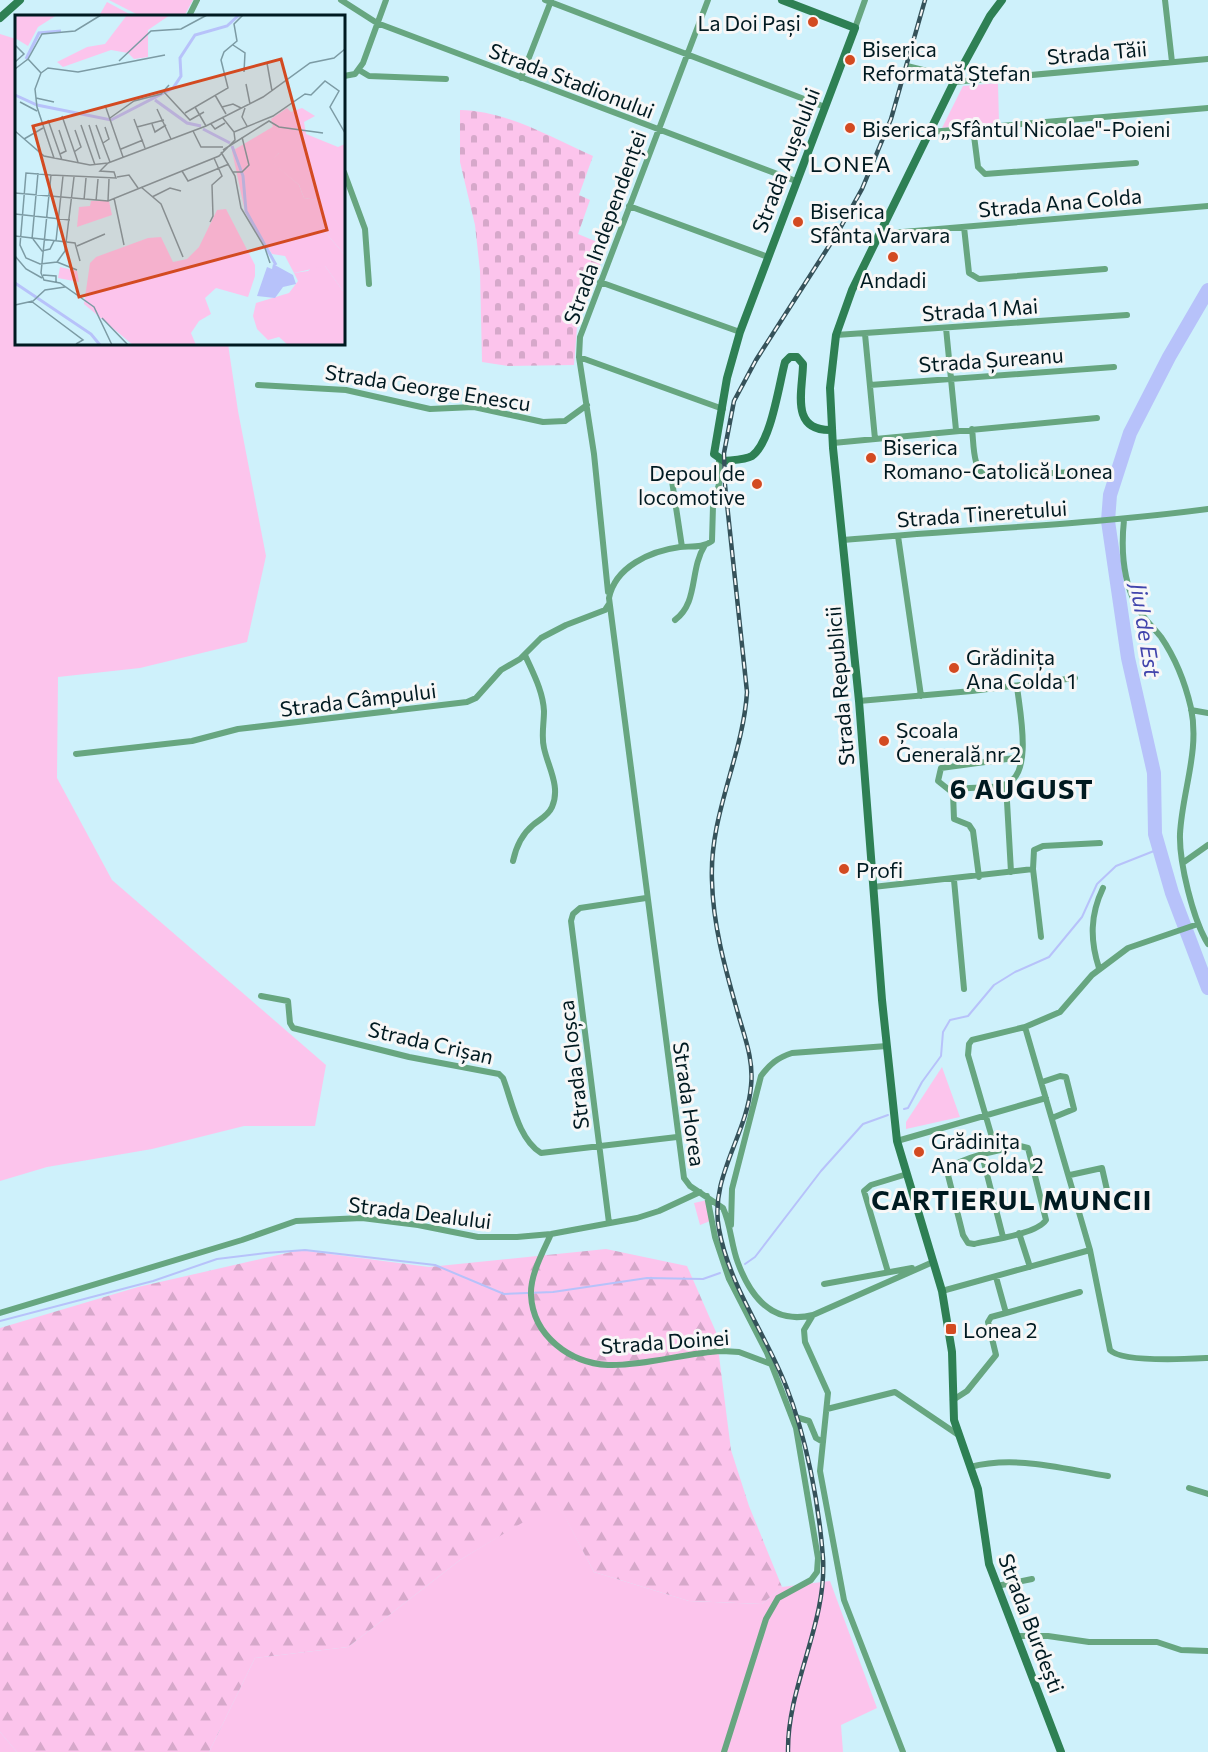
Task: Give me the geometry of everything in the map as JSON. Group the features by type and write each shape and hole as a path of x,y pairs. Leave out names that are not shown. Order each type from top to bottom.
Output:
{"street":[{"path":"0,18 20,0"},
{"path":"190,15 197,0"},
{"name":"Strada Stadionului","path":"341,0 377,23 796,181"},
{"path":"345,76 355,74 359,70 386,0"},
{"name":"Strada Independenței","path":"587,405 579,357 582,329 708,0"},
{"path":"782,0 855,28"},
{"name":"Strada Aușelului","path":"719,460 714,451 740,332 865,0"},
{"name":"Strada Republicii","path":"953,1400 952,1352 942,1291 928,1264 897,1141 873,887 859,701 832,443 831,375 836,336 852,290 954,82 990,16 1002,0"},
{"path":"1166,0 1172,62"},
{"path":"521,78 549,1 825,106"},
{"name":"Strada Tăii","path":"954,82 1208,59"},
{"path":"907,66 927,71"},
{"path":"359,70 369,76 446,79"},
{"path":"930,132 1208,108"},
{"path":"973,128 978,167 986,174 1136,163"},
{"path":"345,175 365,229 369,284"},
{"path":"630,206 768,257"},
{"name":"Strada Ana Colda","path":"879,234 1208,206"},
{"path":"964,226 969,273 979,279 1105,269"},
{"path":"600,282 740,332"},
{"name":"Strada 1 Mai","path":"836,336 1127,315"},
{"path":"946,328 956,430"},
{"path":"865,334 874,439"},
{"path":"579,357 723,409"},
{"path":"675,620 688,606 697,558 705,545 714,537 713,506 719,484 719,460 750,457 758,450 768,429 785,362 790,357 797,357 803,364 799,395 805,418 813,426 831,430"},
{"name":"Strada Șureanu","path":"870,385 1114,367"},
{"name":"Strada George Enescu","path":"258,386 337,389 430,409 474,407 543,422 565,421 587,405"},
{"path":"587,405 646,898"},
{"path":"832,443 1097,417"},
{"path":"972,429 978,468 983,475 988,477 1071,472"},
{"path":"672,482 682,547"},
{"name":"Strada Tineretului","path":"843,540 1121,520 1208,509"},
{"path":"1121,520 1124,562 1132,596 1142,615 1174,657 1184,681 1191,710 1192,760 1180,833 1189,898 1208,944"},
{"path":"898,536 921,696"},
{"path":"610,604 612,586 624,570 656,554 682,547 705,545"},
{"name":"Strada Câmpului","path":"76,754 192,741 238,729 467,702 476,698 501,670 547,635 605,610 610,604"},
{"path":"513,861 517,844 532,825 547,816 553,805 555,794 554,782 543,748 544,709 540,689 525,654"},
{"path":"859,701 1017,686 1075,678"},
{"path":"953,794 958,789 1006,784 1016,777 1022,757 1017,686"},
{"path":"1191,710 1208,713"},
{"path":"979,877 973,831 969,825 954,819 953,794 939,781 941,768 1022,757"},
{"path":"1006,784 1011,872"},
{"path":"1041,937 1033,869 1033,856 1037,848 1100,843"},
{"path":"1184,862 1208,845"},
{"path":"873,887 954,880 1033,869"},
{"path":"954,880 964,989"},
{"path":"1099,968 1093,951 1092,925 1095,904 1103,888"},
{"name":"Strada Cloșca","path":"609,1223 571,921 573,914 580,908 646,898"},
{"name":"Strada Horea","path":"646,898 684,1178 723,1208 738,1263 760,1303 777,1315 793,1318 813,1315"},
{"path":"996,1151 968,1055 969,1044 972,1040 1025,1027 1060,1012 1099,968 1139,943 1198,924"},
{"name":"Strada Crișan","path":"261,996 288,1001 290,1023 293,1028 409,1057 498,1074 503,1078 522,1129 531,1144 541,1153 677,1137"},
{"path":"1025,1027 1070,1175 1090,1250 1113,1353 1142,1358 1208,1358"},
{"path":"731,1238 732,1189 761,1076 769,1065 780,1057 792,1053 887,1046"},
{"path":"1042,1082 1060,1076 1066,1077 1074,1109 1052,1118"},
{"path":"897,1141 1046,1098"},
{"path":"1023,1145 1029,1152 1046,1220 1041,1226 974,1244 965,1240 946,1175 951,1166 996,1151 1023,1145"},
{"path":"982,1155 1003,1237"},
{"path":"1070,1175 1102,1168 1107,1190"},
{"path":"888,1272 864,1191 871,1185 907,1174"},
{"name":"Strada Dealului","path":"0,1314 66,1291 234,1243 296,1221 362,1218 494,1238 551,1234 659,1211 700,1192"},
{"path":"707,1196 721,1258 771,1364 792,1416 818,1558 817,1572 811,1581 778,1598 766,1619 724,1752"},
{"path":"1019,1233 1030,1267"},
{"name":"Strada Doinei","path":"551,1234 534,1275 531,1293 538,1321 544,1331 567,1353 585,1362 610,1365 722,1351 739,1352 771,1364"},
{"path":"942,1291 1090,1250"},
{"path":"824,1284 928,1264"},
{"path":"903,1752 844,1600 820,1471 828,1393 805,1342 804,1330 813,1315 928,1264"},
{"path":"996,1276 1006,1312"},
{"path":"953,1400 968,1390 996,1355 988,1322 991,1317 1080,1292"},
{"path":"827,1408 895,1392 957,1434"},
{"name":"Strada Burdești","path":"953,1400 957,1434 978,1489 985,1547 997,1586 1061,1752"},
{"path":"792,1416 809,1421 816,1438 823,1442"},
{"path":"970,1467 995,1462 1037,1464 1108,1476"},
{"path":"1189,1488 1208,1494"},
{"path":"997,1586 1032,1579"},
{"path":"1017,1636 1048,1636 1089,1642 1157,1642 1181,1650 1208,1651"}],"green space":[{"path":"109,0 193,0 185,15 138,15"},
{"path":"107,2 131,15 100,15"},
{"path":"0,34 15,39 15,345 228,345 238,411 266,556 247,642 140,668 58,677 57,778 112,880 326,1065 315,1126 244,1126 152,1149 47,1167 0,1181"},
{"path":"998,83 999,123 942,128 963,86"},
{"path":"460,110 477,111 511,120 593,156 579,195 590,200 578,234 607,246 577,328 574,365 508,366 482,362 480,271 475,225 460,162"},
{"path":"942,1067 960,1117 906,1129 906,1122"},
{"path":"707,1200 710,1221 700,1225 694,1203"},
{"path":"606,1249 687,1266 716,1332 731,1450 749,1506 782,1587 762,1604 689,1601 594,1572 557,1502 460,1560 348,1647 255,1658 209,1752 17,1752 0,1732 0,1328 138,1287 300,1250 429,1267"},
{"path":"557,1501 594,1572 689,1601 762,1604 782,1587 830,1581 877,1708 841,1725 843,1752 209,1752 255,1658 348,1647 460,1560"},
{"path":"0,1732 17,1752 0,1752"}],"waterway":[{"name":"Jiul de Est","path":"1208,290 1169,357 1130,433 1110,495 1108,521 1128,658 1154,773 1155,834 1172,893 1208,988"},
{"path":"904,1109 908,1108 922,1082 941,1056 943,1032 950,1020 968,1016 994,985 1015,972 1049,957 1082,917 1097,884 1116,866 1159,849"},
{"path":"745,1264 755,1257 821,1171 863,1124 888,1115"},
{"path":"0,1321 153,1281 217,1259 305,1250 435,1265 504,1294 553,1292 647,1278 703,1279 720,1273"}],"railway":[{"path":"788,1752 789,1727 794,1703 819,1607 823,1583 823,1558 818,1515 800,1426 778,1366 748,1309 731,1270 719,1229 717,1210 724,1174 748,1104 752,1076 748,1048 720,946 712,881 712,857 716,833 739,739 747,692 725,485 724,453 734,401 756,360 838,232 862,189 891,119 925,0"}],"place":[{"name":"La Doi Pași","path":"813,22"},
{"name":"Biserica Reformată Ștefan","path":"850,60"},
{"name":"Biserica ,,Sfântul Nicolae\"-Poieni","path":"850,128"},
{"name":"Biserica Sfânta Varvara","path":"798,222"},
{"name":"Andadi","path":"893,257"},
{"name":"Biserica Romano-Catolică Lonea","path":"871,458"},
{"name":"Depoul de locomotive","path":"757,484"},
{"name":"Grădinița Ana Colda 1","path":"954,668"},
{"name":"Școala Generală nr 2","path":"884,741"},
{"name":"Profi","path":"844,869"},
{"name":"Grădinița Ana Colda 2","path":"919,1152"},
{"name":"Lonea 2","path":"951,1329"}],"district":[{"name":"LONEA","path":"851,163"},
{"name":"6 AUGUST","path":"1022,788"},
{"name":"CARTIERUL MUNCII","path":"1012,1199"}]}
